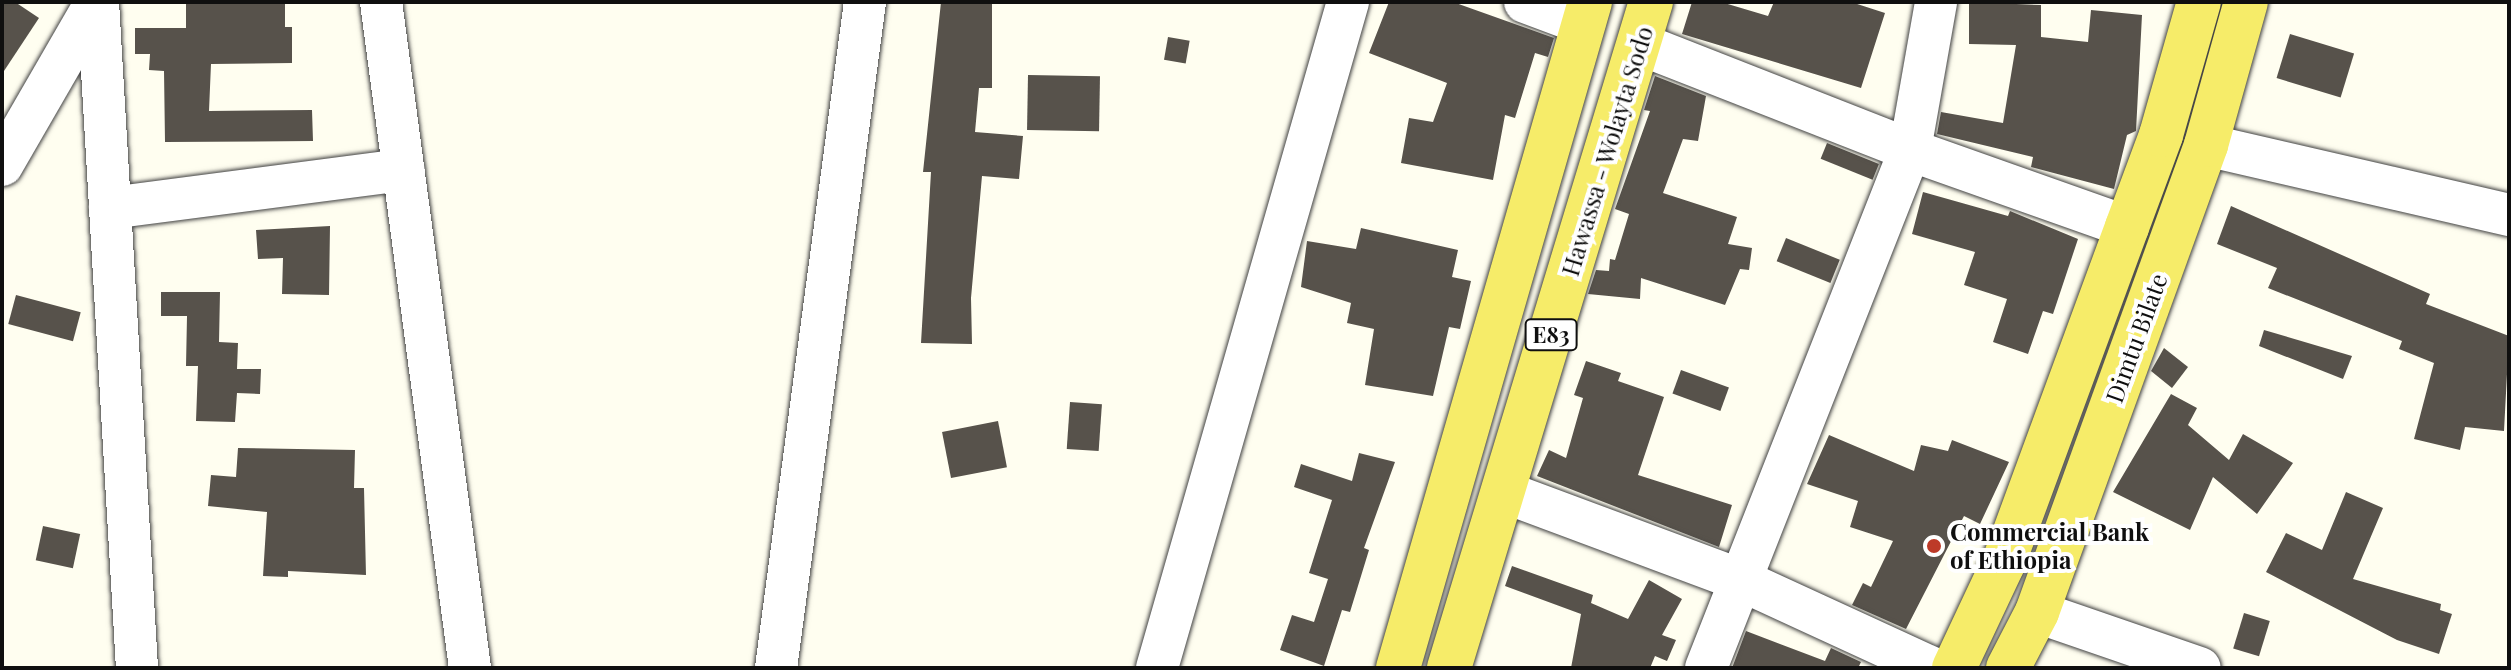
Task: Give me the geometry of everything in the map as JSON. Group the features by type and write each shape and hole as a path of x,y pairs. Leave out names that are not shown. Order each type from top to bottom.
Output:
{"main road":[{"name":"Hawassa - Wolayta Sodo","path":"1449,668 1651,2"},
{"path":"1954,668 2003,564 2161,135 2199,2"},
{"name":"Dimtu Bilate","path":"2008,668 2037,612 2206,145 2246,2"},
{"path":"1587,13 1640,44"},
{"name":"E83","path":"1398,668 1587,13"},
{"path":"1454,475 1504,492"}],"street":[{"path":"2,165 97,2"},
{"path":"97,2 137,668"},
{"path":"381,2 470,668"},
{"path":"776,668 865,2"},
{"path":"1157,668 1348,2"},
{"path":"1525,2 1587,13"},
{"path":"1706,668 1743,581 1910,150 1936,2"},
{"path":"1640,44 1910,150 2127,227"},
{"path":"2206,145 2509,215"},
{"path":"110,208 404,170"},
{"path":"1504,492 1743,581 1932,668"},
{"path":"2037,612 2200,668"}],"building":[{"path":"2,2 15,2 39,18 2,74"},
{"path":"186,2 285,2 285,27 292,27 292,63 211,64 209,111 312,110 313,141 165,142 164,71 149,70 150,54 135,54 135,28 186,28"},
{"path":"941,2 992,2 992,88 979,88 975,132 1023,136 1019,179 982,176 971,298 972,344 921,343 931,172 923,172"},
{"path":"1389,2 1453,2 1554,38 1548,57 1535,53 1515,118 1505,115 1493,180 1401,163 1409,118 1433,122 1447,83 1369,53"},
{"path":"1692,2 1721,2 1768,16 1774,2 1851,2 1885,13 1861,88 1682,34"},
{"path":"1969,2 2041,5 2041,37 2088,42 2091,10 2142,15 2136,131 2127,135 2114,189 2031,167 2033,157 1937,134 1941,112 2003,123 2016,45 1969,44"},
{"path":"2290,34 2354,54 2341,98 2277,78"},
{"path":"1168,37 1190,41 1186,63 1164,60"},
{"path":"1028,75 1100,76 1099,131 1027,130"},
{"path":"1655,76 1706,96 1698,141 1683,139 1663,193 1737,217 1728,244 1752,248 1749,270 1740,269 1725,305 1641,278 1640,299 1588,294 1596,270 1609,271 1610,259 1615,260 1629,214 1615,209 1650,111 1644,110"},
{"path":"1827,143 1879,164 1873,180 1821,159"},
{"path":"1923,192 2008,216 2010,211 2078,239 2053,314 2043,311 2028,354 1993,342 2007,299 1964,285 1975,252 1912,234"},
{"path":"2231,206 2430,294 2426,304 2509,336 2504,431 2465,427 2460,450 2414,439 2434,363 2399,349 2402,341 2268,288 2277,268 2217,244"},
{"path":"330,226 329,295 282,294 283,258 258,259 256,230"},
{"path":"1361,228 1458,250 1452,277 1471,281 1460,329 1449,327 1433,396 1365,385 1374,329 1347,323 1351,303 1301,287 1307,241 1356,249"},
{"path":"1786,238 1840,260 1830,283 1777,261"},
{"path":"161,292 220,292 219,342 238,343 237,369 261,369 260,394 237,393 235,422 196,421 198,366 186,366 187,316 161,316"},
{"path":"16,295 81,312 73,341 8,324"},
{"path":"2264,330 2352,356 2343,379 2259,346"},
{"path":"2164,348 2188,367 2172,388 2151,371"},
{"path":"1586,361 1621,373 1618,381 1664,397 1638,475 1732,505 1719,547 1537,476 1549,450 1566,458 1583,398 1574,395"},
{"path":"1681,370 1729,387 1720,411 1672,393"},
{"path":"2171,394 2197,408 2188,425 2229,460 2243,434 2293,463 2257,514 2213,477 2190,530 2113,492"},
{"path":"1070,402 1102,404 1099,451 1067,449"},
{"path":"998,421 1007,467 951,478 942,432"},
{"path":"1829,435 1914,471 1921,445 1948,451 1952,440 2009,462 1980,524 1964,516 1906,629 1852,605 1863,583 1871,587 1893,541 1850,527 1858,501 1807,484"},
{"path":"238,448 355,450 354,488 364,488 366,575 288,571 288,577 263,576 267,512 208,506 211,475 236,477"},
{"path":"1359,453 1395,462 1364,548 1369,550 1350,612 1342,610 1324,666 1280,650 1292,615 1314,622 1328,579 1309,573 1332,500 1294,487 1301,464 1352,481"},
{"path":"2346,492 2383,508 2353,579 2441,604 2440,610 2452,614 2439,654 2397,640 2266,572 2286,533 2322,550"},
{"path":"43,526 80,534 73,568 36,560"},
{"path":"1512,566 1593,595 1591,603 1628,619 1649,580 1682,599 1662,635 1676,640 1667,661 1655,656 1650,668 1571,668 1581,614 1505,586"},
{"path":"2244,613 2270,621 2259,656 2233,648"},
{"path":"1746,631 1825,661 1831,648 1861,662 1858,668 1732,668"}],"place":[{"name":"Commercial Bank of Ethiopia","path":"1934,546"}]}
